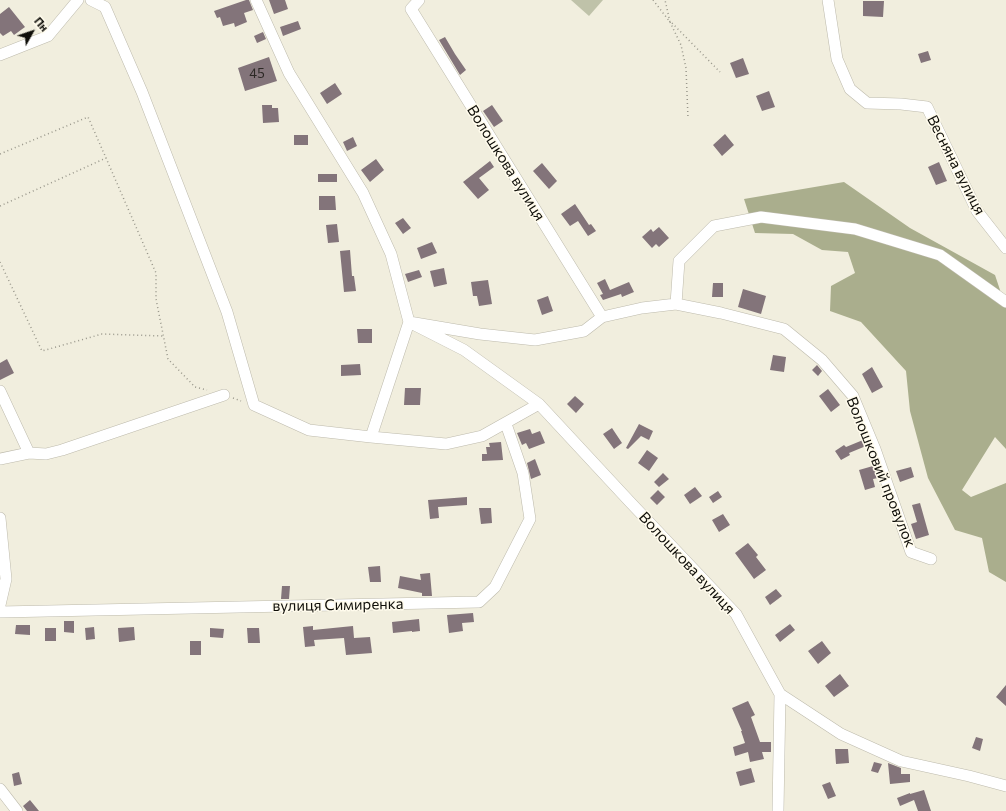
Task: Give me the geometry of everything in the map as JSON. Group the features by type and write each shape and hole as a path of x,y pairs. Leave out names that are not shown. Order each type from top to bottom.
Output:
{"street":[{"path":"0,55 48,36 78,0"},
{"path":"91,0 105,7 142,92 227,312 254,405 309,430 446,444 482,436 506,424 539,404"},
{"path":"256,0 289,73 363,192 390,254 409,322 371,437"},
{"name":"Волошкова вулиця","path":"419,0 411,9 602,318"},
{"name":"Весняна вулиця","path":"828,0 837,59 850,89 867,104 927,106 977,211 1006,248"},
{"path":"409,322 480,334 535,340 584,331 602,318 642,308 676,304 679,261 714,226 761,217 855,229 940,255 1006,302"},
{"name":"Волошковий провулок","path":"676,304 721,313 784,329 822,360 854,396 875,449 911,552 931,559"},
{"name":"Волошкова вулиця","path":"409,322 464,350 539,404 736,614 780,694 840,734 901,761 1006,786"},
{"path":"0,391 29,453"},
{"path":"0,459 29,453 46,454 62,450 224,395"},
{"name":"вулиця Симиренка","path":"0,612 478,602 495,587 530,519 523,473 506,424"},
{"path":"0,518 6,579 0,605"},
{"path":"778,811 780,694"},
{"path":"0,789 17,811"}],"path":[{"path":"653,0 670,22 720,72"},
{"path":"665,0 670,22 681,45 686,68 688,118"},
{"path":"0,154 88,117 156,273 156,299 168,359 195,387 254,405"},
{"path":"0,206 106,158"},
{"path":"0,262 42,351 102,334 163,336"}],"green space":[{"path":"571,0 603,0 589,16"},
{"path":"844,182 910,228 995,275 1006,308 1006,449 995,437 962,490 971,497 1006,483 1006,582 989,572 982,538 955,530 928,478 910,411 906,371 861,322 830,311 831,286 855,273 848,252 822,250 793,234 755,233 744,199"}],"building":[{"path":"249,0 253,10 244,13 247,22 235,27 234,23 223,26 220,17 217,18 214,11"},
{"path":"269,0 285,0 288,9 274,14"},
{"path":"863,1 884,1 883,17 863,16"},
{"path":"9,7 25,27 14,35 11,31 3,36 0,33 0,14"},
{"path":"298,21 301,29 283,36 280,27"},
{"path":"263,32 266,39 257,43 254,36"},
{"path":"445,37 466,70 460,75 439,40"},
{"path":"928,51 931,60 921,63 918,54"},
{"path":"269,57 277,81 245,91 238,68"},
{"path":"743,58 749,74 736,78 730,63"},
{"path":"335,83 342,94 327,104 320,93"},
{"path":"769,91 775,107 762,111 756,96"},
{"path":"262,105 272,105 272,108 278,108 279,122 263,123"},
{"path":"492,105 503,121 494,127 483,111"},
{"path":"725,134 734,145 722,156 713,145"},
{"path":"294,135 308,135 308,145 294,145"},
{"path":"353,137 357,146 347,151 343,142"},
{"path":"376,159 384,170 370,182 361,170"},
{"path":"490,161 494,167 479,178 489,190 478,199 463,182"},
{"path":"939,162 947,181 936,185 928,167"},
{"path":"542,163 557,181 549,189 533,171"},
{"path":"318,174 337,174 337,182 318,182"},
{"path":"319,196 335,196 336,210 319,210"},
{"path":"575,204 589,225 591,224 596,231 588,236 578,221 570,226 561,214"},
{"path":"403,218 411,228 403,234 395,223"},
{"path":"337,224 339,242 328,243 326,225"},
{"path":"659,227 669,238 659,247 656,244 652,248 642,237 651,229 653,232"},
{"path":"432,242 437,253 421,259 417,248"},
{"path":"350,250 352,276 354,276 356,291 344,292 340,251"},
{"path":"444,268 447,284 434,287 430,271"},
{"path":"419,270 422,277 408,282 405,274"},
{"path":"605,279 610,290 629,282 634,292 622,297 621,294 603,300 600,295 603,294 597,283"},
{"path":"488,280 492,304 479,306 477,296 473,296 471,282"},
{"path":"713,283 723,283 723,297 712,297"},
{"path":"743,289 766,296 761,314 738,307"},
{"path":"548,296 553,311 542,315 537,300"},
{"path":"357,329 372,329 372,343 358,343"},
{"path":"773,355 786,357 784,372 770,370"},
{"path":"7,359 14,373 0,380 0,363"},
{"path":"360,364 361,375 341,376 341,365"},
{"path":"817,365 822,371 818,376 812,370"},
{"path":"872,367 883,387 872,393 862,374"},
{"path":"405,388 421,388 420,405 404,405"},
{"path":"828,389 840,405 831,412 819,396"},
{"path":"575,396 584,404 576,413 567,404"},
{"path":"639,424 653,431 649,440 641,436 628,449 626,448"},
{"path":"612,428 622,443 614,449 603,434"},
{"path":"530,429 532,434 540,431 545,443 529,449 526,443 522,445 517,433"},
{"path":"863,440 866,446 849,453 850,455 841,460 835,451 844,445 846,447"},
{"path":"501,442 503,460 482,461 482,454 487,454 486,447 490,447 489,443"},
{"path":"647,450 658,458 649,471 638,463"},
{"path":"535,459 541,475 531,479 527,463"},
{"path":"873,466 878,478 873,479 875,487 865,490 859,470"},
{"path":"911,467 914,477 900,482 896,471"},
{"path":"663,473 669,479 659,487 654,482"},
{"path":"695,487 702,496 690,504 684,495"},
{"path":"658,490 665,497 657,505 650,498"},
{"path":"718,491 722,497 713,503 709,497"},
{"path":"467,497 467,505 438,507 439,518 430,519 428,500"},
{"path":"920,503 929,535 916,539 911,524 917,522 912,505"},
{"path":"479,508 491,508 492,523 481,524"},
{"path":"723,514 730,525 719,532 712,520"},
{"path":"748,543 758,555 756,557 766,570 754,579 735,553"},
{"path":"380,566 381,582 370,582 368,567"},
{"path":"430,573 432,596 422,596 422,593 398,588 400,576 421,580 420,574"},
{"path":"282,586 290,586 289,599 281,599"},
{"path":"776,589 782,596 770,605 765,597"},
{"path":"473,613 474,622 462,623 463,631 449,633 447,615"},
{"path":"419,619 420,631 393,633 392,622"},
{"path":"64,621 74,621 74,633 64,632"},
{"path":"790,624 795,630 780,642 775,635"},
{"path":"16,625 30,625 30,635 15,634"},
{"path":"313,626 313,630 353,626 354,638 370,637 372,653 346,655 344,638 314,640 315,646 305,647 303,627"},
{"path":"94,627 95,639 86,640 85,628"},
{"path":"134,627 135,640 119,642 118,628"},
{"path":"45,628 56,628 56,641 45,641"},
{"path":"210,628 224,629 223,638 210,637"},
{"path":"247,628 259,628 260,643 248,643"},
{"path":"190,641 201,641 201,655 190,655"},
{"path":"822,641 831,653 818,664 808,651"},
{"path":"840,674 849,686 834,697 825,686"},
{"path":"1006,685 1006,706 996,697"},
{"path":"748,701 755,715 751,717 760,742 771,742 771,752 762,752 764,759 750,762 748,752 735,756 733,747 745,743 742,731 732,708"},
{"path":"976,737 983,739 980,751 972,748"},
{"path":"835,749 848,749 849,763 836,764"},
{"path":"874,762 882,764 878,773 871,771"},
{"path":"888,763 901,768 901,774 910,774 910,782 890,784"},
{"path":"751,768 755,782 740,786 736,772"},
{"path":"19,772 22,784 14,786 12,774"},
{"path":"830,782 836,796 828,799 822,785"},
{"path":"924,790 931,811 918,811 914,800 900,806 897,798"},
{"path":"30,800 39,811 27,811 23,806"}]}
